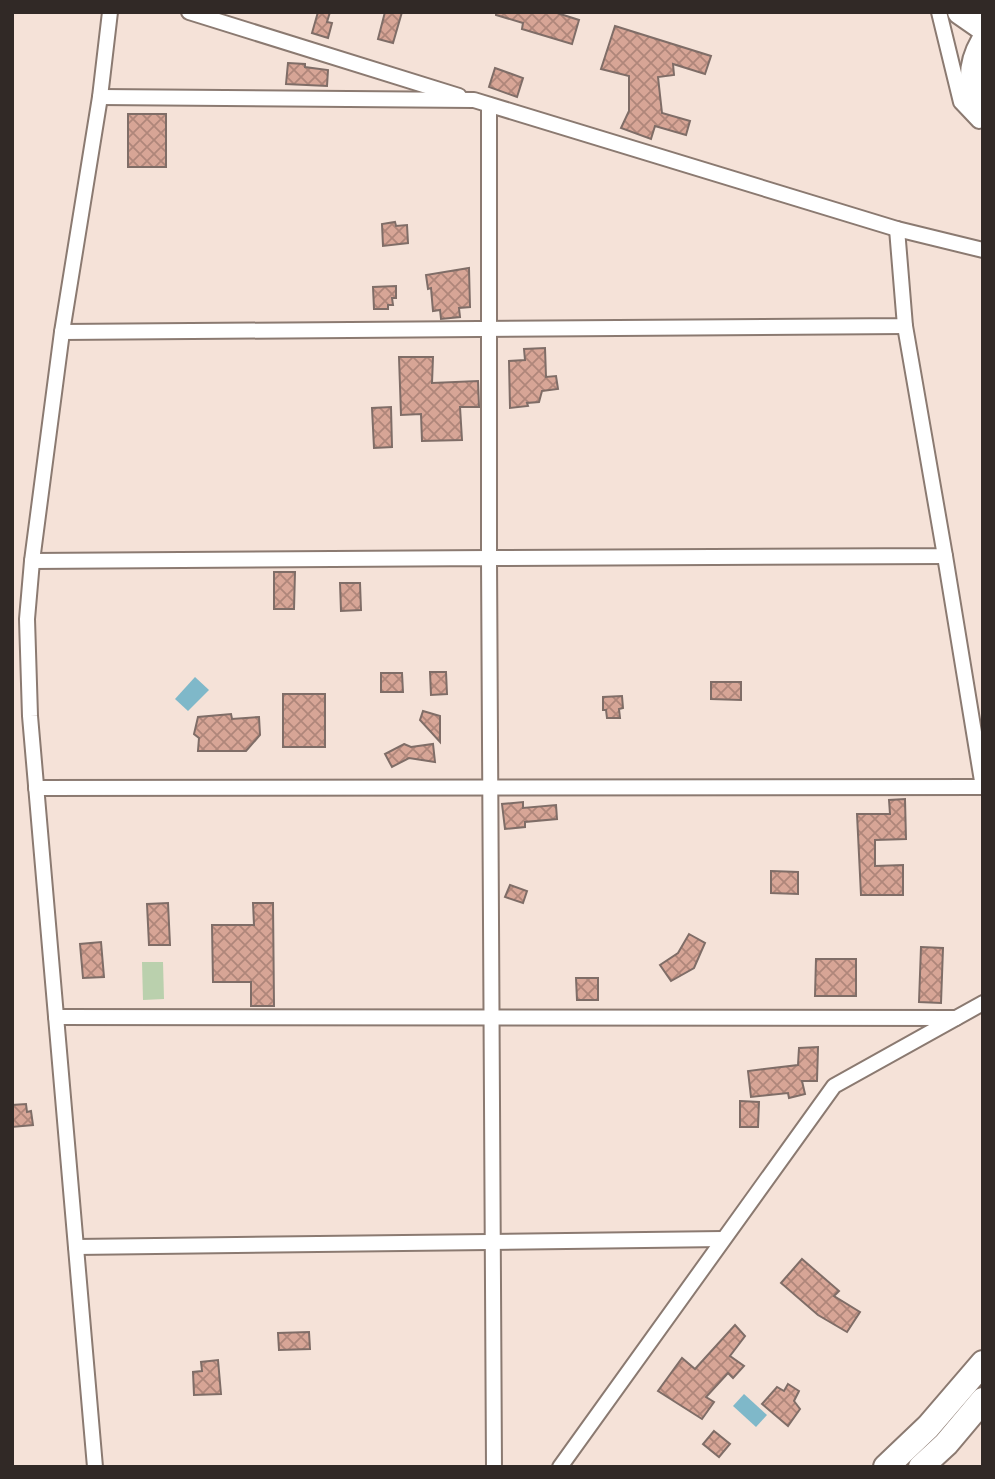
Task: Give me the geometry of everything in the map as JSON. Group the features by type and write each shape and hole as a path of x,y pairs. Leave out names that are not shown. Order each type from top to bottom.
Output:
{"highway":[{"path":"960,12 983,28"},
{"path":"983,42 976,54 973,74 973,95 983,113"},
{"path":"886,1467 928,1427 983,1363"},
{"path":"921,1467 946,1444 983,1400"}],"street":[{"path":"94,1467 30,716 27,619 62,332 100,97 110,12"},
{"path":"189,12 897,229 983,250"},
{"path":"939,12 961,102 983,124"},
{"path":"100,97 474,100"},
{"path":"489,105 494,1467"},
{"path":"36,788 983,787 905,326 897,229"},
{"path":"62,332 905,326"},
{"path":"32,561 945,556"},
{"path":"560,1467 834,1086 983,1003"},
{"path":"56,1017 956,1018"},
{"path":"76,1247 493,1244 723,1239"}],"green space":[{"path":"142,962 163,962 164,999 143,1000"}],"water":[{"path":"195,677 209,690 188,711 175,699"},
{"path":"744,1394 767,1415 756,1427 733,1406"}],"building":[{"path":"318,12 330,12 327,22 332,23 328,38 312,33"},
{"path":"385,12 402,12 393,43 378,39"},
{"path":"496,12 554,12 579,20 572,44 522,29 523,23 496,15"},
{"path":"615,26 711,56 705,74 673,64 674,75 658,77 662,113 690,121 686,135 655,126 651,139 621,128 629,111 629,76 601,69"},
{"path":"288,63 328,70 327,86 286,84"},
{"path":"495,68 523,78 517,97 489,87"},
{"path":"128,114 166,114 166,167 128,167"},
{"path":"395,222 396,226 407,225 408,243 383,246 382,224"},
{"path":"469,268 470,307 459,308 460,317 441,319 440,310 433,311 431,288 428,289 426,275"},
{"path":"396,286 393,305 388,305 388,309 374,309 373,287"},
{"path":"545,348 546,377 556,376 558,389 542,391 539,402 510,408 509,361 525,360 524,349"},
{"path":"399,357 433,357 432,383 478,381 479,407 460,407 462,440 422,441 421,414 401,415"},
{"path":"391,407 392,447 374,448 372,408"},
{"path":"274,572 295,572 294,609 274,609"},
{"path":"340,583 360,583 361,610 341,611"},
{"path":"430,672 446,672 447,694 431,695"},
{"path":"381,673 402,673 403,692 381,692"},
{"path":"711,682 741,682 741,700 711,699"},
{"path":"283,694 325,694 325,747 283,747"},
{"path":"622,696 620,718 607,718 606,710 603,710 603,697"},
{"path":"423,711 440,716 440,742 420,720"},
{"path":"231,714 232,719 259,717 260,735 246,751 198,751 199,738 194,734 198,717"},
{"path":"404,744 411,747 433,744 435,762 409,758 392,767 385,754"},
{"path":"905,799 906,839 875,840 875,866 903,865 903,895 861,895 857,814 890,814 889,800"},
{"path":"523,802 523,808 556,805 557,819 525,822 525,827 505,829 502,804"},
{"path":"771,871 798,872 798,894 771,893"},
{"path":"510,885 527,891 523,903 505,897"},
{"path":"168,903 170,945 149,945 147,904"},
{"path":"253,903 273,903 274,1006 251,1006 251,982 213,982 212,925 254,925"},
{"path":"689,934 705,943 694,968 671,981 660,965 678,953"},
{"path":"101,942 104,977 83,978 80,944"},
{"path":"921,947 943,948 941,1003 919,1002"},
{"path":"816,959 856,959 856,996 815,996"},
{"path":"576,978 598,978 598,1000 577,1000"},
{"path":"818,1047 817,1081 802,1081 805,1094 789,1098 788,1093 751,1097 748,1071 798,1065 799,1048"},
{"path":"740,1101 759,1102 758,1127 740,1127"},
{"path":"26,1104 27,1112 31,1111 33,1125 12,1127 12,1105"},
{"path":"802,1259 839,1291 834,1296 860,1312 847,1332 818,1315 781,1283"},
{"path":"735,1325 745,1336 730,1356 744,1366 733,1378 728,1373 706,1397 714,1402 702,1419 658,1391 682,1358 695,1369"},
{"path":"309,1332 310,1349 279,1350 278,1333"},
{"path":"218,1360 221,1394 194,1395 193,1372 202,1371 201,1362"},
{"path":"788,1384 799,1391 794,1401 800,1409 788,1426 762,1404 777,1387 784,1391"},
{"path":"714,1431 730,1444 719,1457 703,1444"}]}
